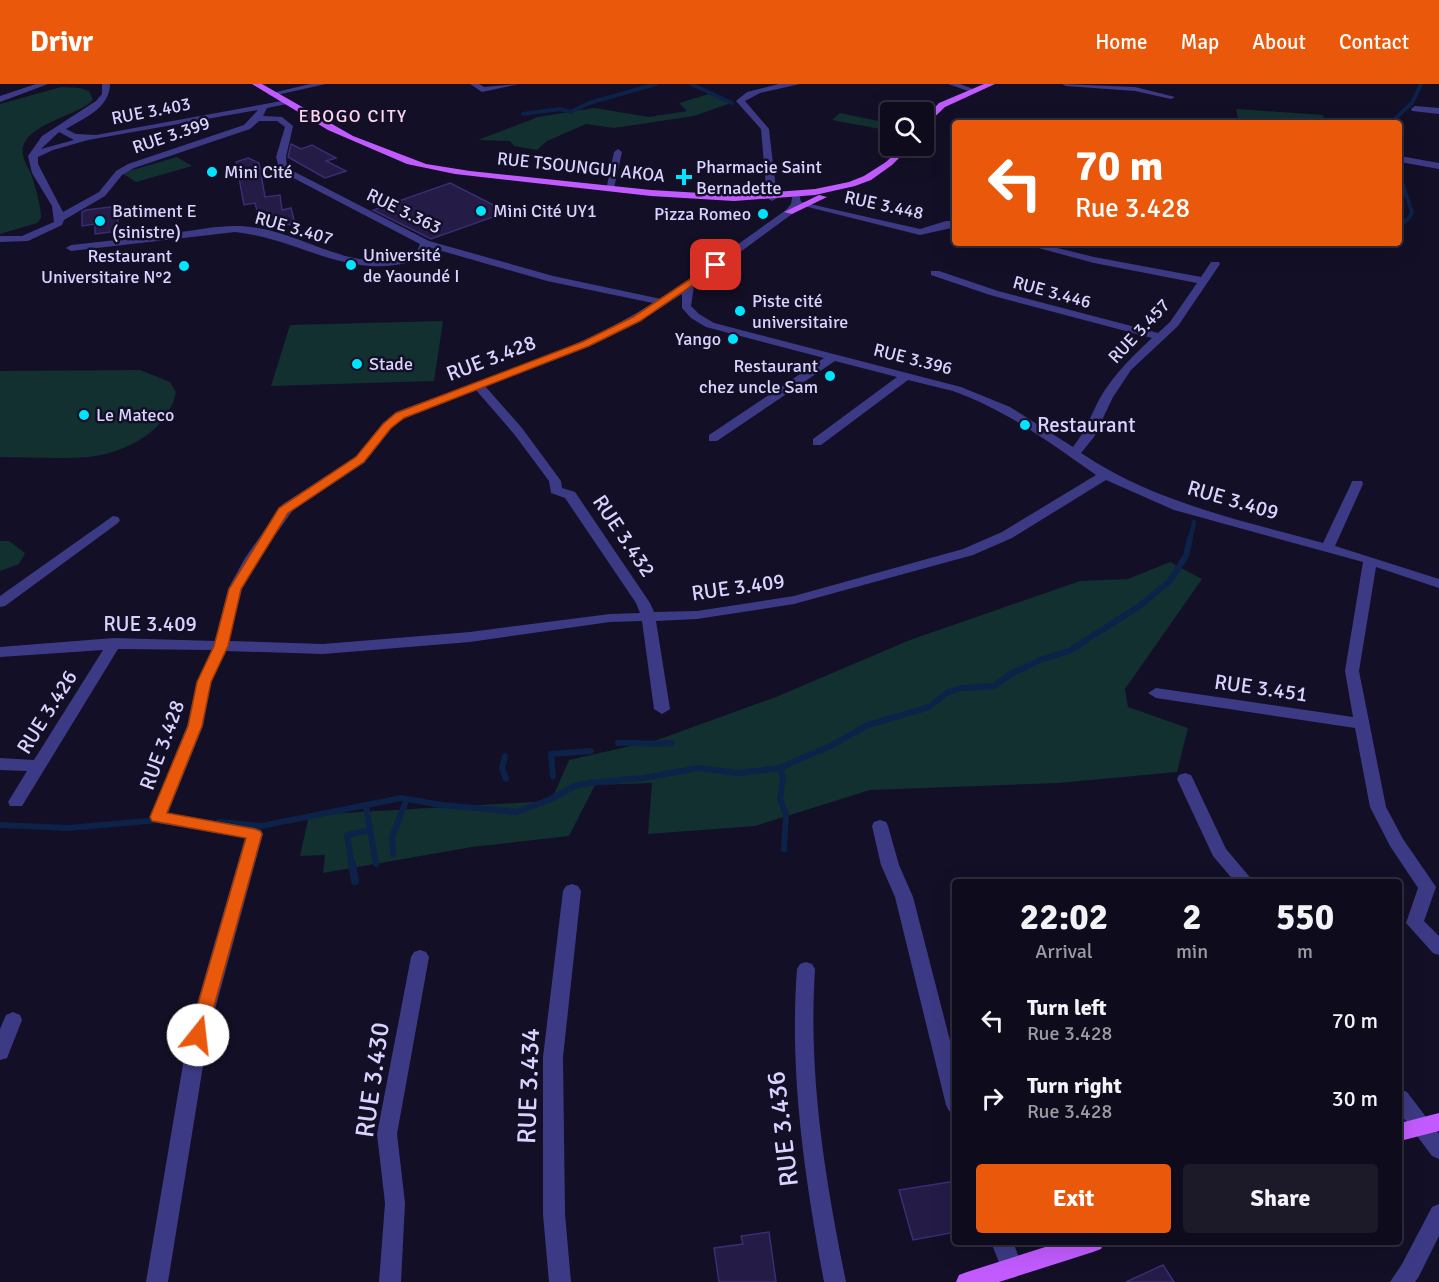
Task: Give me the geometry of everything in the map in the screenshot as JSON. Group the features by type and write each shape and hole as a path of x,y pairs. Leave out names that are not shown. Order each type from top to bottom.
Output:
{"main road":[{"name":"RUE TSOUNGUI AKOA","path":"256,84 284,102 353,137 412,162 446,169 609,188 776,198 853,184 869,177 896,156"},
{"path":"934,113 942,105 991,84"},
{"path":"756,198 784,212 853,184"},
{"path":"1402,1131 1430,1124"},
{"path":"968,1282 1084,1245"}],"street":[{"path":"0,99 44,84"},
{"path":"60,218 57,208 36,171 33,156 41,142 95,108 106,94 106,84"},
{"path":"272,94 322,84"},
{"path":"474,84 482,90 515,84"},
{"path":"796,84 752,93 741,99 742,104 765,129 776,198 784,212 797,201 796,195"},
{"path":"952,84 974,91"},
{"path":"1066,84 1135,89 1171,97"},
{"name":"RUE 3.403","path":"60,129 74,136 89,139 284,102"},
{"name":"RUE 3.399","path":"0,239 24,239 39,234 58,223 60,218 102,194 125,169 240,130 257,118 264,106"},
{"path":"1415,109 1439,111"},
{"name":"RUE 3.363","path":"257,118 279,119 288,126 288,136 281,157 283,169 425,243 551,279 663,303"},
{"path":"33,156 50,148 89,139"},
{"path":"609,188 618,152"},
{"path":"1402,159 1439,166"},
{"name":"RUE 3.448","path":"804,204 921,232 931,231 945,223 952,224"},
{"name":"RUE 3.428","path":"157,1282 198,1035 255,834 158,817 195,726 204,682 221,646 235,589 283,511 360,460 387,426 400,416 585,344 636,319 689,285 784,212"},
{"name":"RUE 3.407","path":"71,248 235,229 262,232 350,261 377,264 414,259 420,256 425,243"},
{"path":"1037,246 1094,260 1203,281"},
{"name":"RUE 3.457","path":"1074,454 1088,437 1107,397 1127,368 1174,324 1215,264"},
{"name":"RUE 3.446","path":"935,273 994,293 1161,337"},
{"name":"RUE 3.396","path":"689,285 686,306 695,316 710,326 957,389 1006,410 1105,475"},
{"path":"713,438 831,358"},
{"path":"818,442 907,375"},
{"name":"RUE 3.432","path":"479,386 518,431 555,481 556,490 570,495 636,590 648,615 662,709"},
{"name":"RUE 3.409","path":"0,652 114,643 323,649 470,637 648,615 722,613 794,600 968,552 1007,535 1105,475 1179,507 1370,560 1439,584"},
{"path":"1327,548 1357,484"},
{"path":"0,603 113,520"},
{"path":"1370,560 1352,663 1362,724 1378,807 1396,842 1427,887 1415,923 1439,948"},
{"name":"RUE 3.426","path":"16,802 114,643"},
{"name":"RUE 3.451","path":"1156,693 1362,724"},
{"path":"0,764 38,766"},
{"path":"1185,779 1220,852 1242,879"},
{"path":"880,826 890,865 904,897 952,1089"},
{"name":"RUE 3.434","path":"560,1282 555,1214 553,1057 572,891"},
{"name":"RUE 3.430","path":"390,1282 395,1203 387,1134 420,957"},
{"name":"RUE 3.436","path":"806,969 801,1014 802,1066 816,1184 835,1282"},
{"path":"0,1052 13,1020"},
{"path":"1402,1100 1430,1124 1439,1150"},
{"path":"1401,1282 1410,1271 1439,1214"},
{"path":"1003,1245 1012,1268"}],"green space":[{"path":"61,87 89,91 93,100 30,136 24,145 23,155 35,187 41,218 37,223 0,234 0,104"},
{"path":"709,94 731,103 694,116 614,128 586,124 547,141 537,150 514,146 510,141 478,140 538,117 594,108 649,117 687,111 679,103"},
{"path":"1236,109 1323,115 1324,120 1238,120"},
{"path":"840,113 880,121 880,129 832,120"},
{"path":"177,157 192,166 136,182 122,173"},
{"name":"Stade","path":"443,321 434,381 271,386 290,325"},
{"name":"Le Mateco","path":"140,370 170,382 176,392 165,418 144,437 131,445 103,455 89,457 0,457 0,371"},
{"path":"0,541 9,541 25,553 19,564 0,571"},
{"path":"1170,562 1202,579 1125,689 1128,707 1188,728 1177,772 1058,783 870,790 755,826 648,834 652,783 595,785 569,836 472,847 323,873 325,855 300,856 309,815 551,801 569,760 657,740 776,697 910,640 1080,581 1128,579"}],"building":[{"path":"291,144 301,149 312,145 336,158 326,161 346,171 325,178 288,157"},
{"path":"248,158 259,163 265,197 280,195 282,210 291,208 295,224 273,226 270,216 259,218 255,203 244,205 236,162"},
{"name":"Mini Cité UY1","path":"450,183 507,212 431,239 373,210"},
{"name":"Batiment E (sinistre)","path":"118,206 118,231 95,234 95,224 82,226 82,212"},
{"path":"952,1182 952,1233 913,1240 899,1190"},
{"path":"769,1232 776,1282 719,1282 714,1248 743,1244 741,1236"},
{"path":"1163,1265 1174,1282 1126,1282"}],"waterway":[{"path":"523,114 560,109 571,112 589,103 656,84"},
{"path":"691,84 732,103"},
{"path":"1393,120 1412,103 1421,84"},
{"path":"1402,183 1412,212 1402,223"},
{"path":"1190,540 1194,522"},
{"path":"780,768 832,745 868,725 929,707 948,692 962,688 994,686 1011,674 1040,660 1069,651 1138,607 1169,582 1186,556 1190,538"},
{"path":"618,743 672,743"},
{"path":"553,776 551,754 591,751"},
{"path":"505,756 502,768 506,779"},
{"path":"219,822 261,826 401,798 442,805 517,812 551,799 575,786 589,783 644,778 698,768 738,773 780,768"},
{"path":"780,768 783,778 780,799 786,814 784,849"},
{"path":"393,854 392,837 406,801"},
{"path":"366,806 376,864"},
{"path":"0,825 69,828 158,820"},
{"path":"352,866 347,835 370,830"},
{"path":"352,864 355,881"}],"place":[{"name":"Mini Cité","path":"212,172"},
{"name":"Pharmacie Saint Bernadette","path":"684,177"},
{"name":"Mini Cité UY1","path":"481,211"},
{"name":"Pizza Romeo","path":"763,214"},
{"name":"Batiment E (sinistre)","path":"100,221"},
{"name":"Université de Yaoundé I","path":"351,265"},
{"name":"Restaurant Universitaire N°2","path":"184,266"},
{"name":"Piste cité universitaire","path":"740,311"},
{"name":"Yango","path":"733,339"},
{"name":"Stade","path":"357,364"},
{"name":"Restaurant chez uncle Sam","path":"830,376"},
{"name":"Le Mateco","path":"84,415"},
{"name":"Restaurant","path":"1025,425"}],"district":[{"name":"EBOGO CITY","path":"353,116"}],"route":[{"path":"198,1035 255,834 158,817 195,726 204,682 221,646 235,589 283,511 360,460 387,426 400,416 585,344 663,303 716,265"}]}
